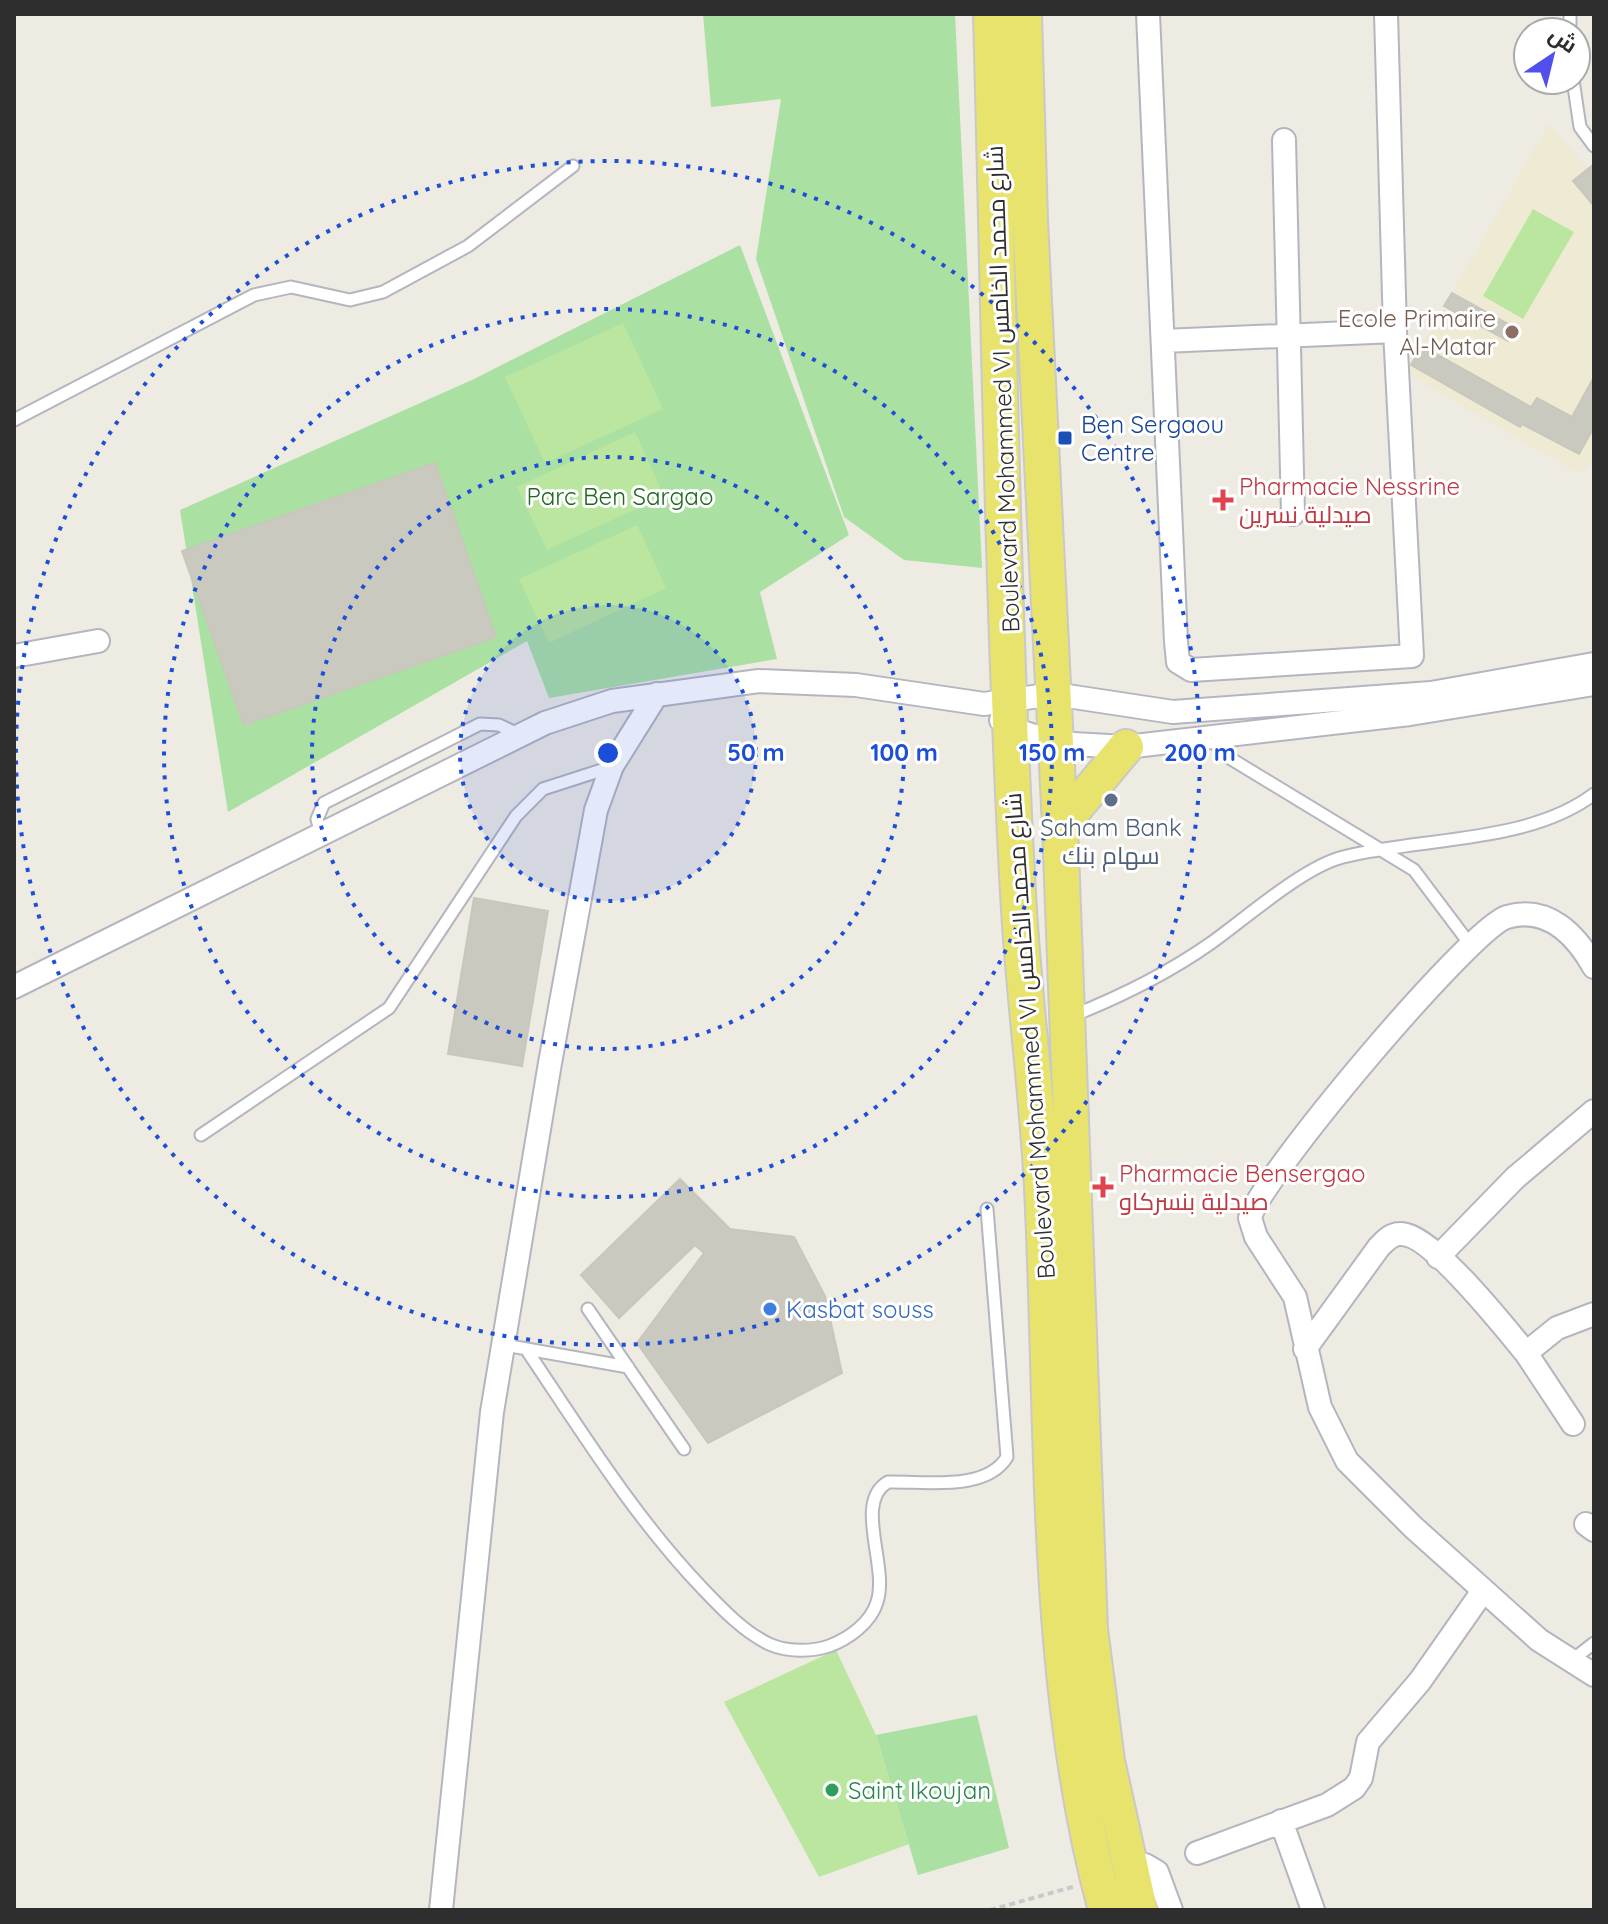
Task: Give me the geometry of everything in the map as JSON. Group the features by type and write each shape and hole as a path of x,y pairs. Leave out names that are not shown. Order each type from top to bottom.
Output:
{"main road":[{"name":"Boulevard Mohammed VI شارع محمد الخامس","path":"991,14 1002,711 1041,1184 1061,1638 1076,1761 1111,1885 1140,1910"},
{"name":"Boulevard Mohammed VI شارع محمد الخامس","path":"1024,14 1030,220 1060,826 1090,1629 1107,1761 1111,1885"},
{"path":"1060,826 1126,747"}],"street":[{"path":"1148,14 1178,662 1191,670 1220,670 1412,656"},
{"path":"1386,14 1395,331 1415,694"},
{"path":"1284,140 1293,514"},
{"path":"1163,341 1290,333 1395,331"},
{"path":"14,656 98,641"},
{"path":"1002,711 1054,694 1173,712 1415,694 1594,664"},
{"path":"16,979 520,735 594,705 657,694 795,680 1002,711 1056,743 1126,747 1410,714 1594,684"},
{"path":"441,1910 474,1559 515,1347 594,825 612,766 657,694"},
{"path":"1594,967 1571,934 1556,922 1540,916 1508,917 1494,923 1469,943 1378,1046 1251,1211 1250,1218 1256,1237 1295,1297 1320,1407 1347,1461 1539,1640 1594,1675"},
{"path":"1438,1257 1527,1167 1594,1111"},
{"path":"1305,1349 1389,1237 1401,1233 1414,1238 1474,1290 1526,1353 1573,1424"},
{"path":"1526,1353 1557,1328 1594,1314"},
{"path":"1197,1853 1327,1805 1354,1788 1361,1778 1368,1742 1420,1681 1483,1591"},
{"path":"1281,1821 1313,1910"},
{"path":"1111,1885 1145,1865 1157,1872 1171,1910"}],"lane":[{"path":"1575,96 1580,127 1594,146"},
{"path":"14,420 254,295 291,287 350,300 383,292 468,246 573,166"},
{"path":"1208,736 1228,757 1414,870 1430,887 1469,943"},
{"path":"201,1135 389,1008 516,816 543,789 612,766"},
{"path":"1067,1018 1158,978 1299,879 1339,857 1522,826 1553,817 1594,794"},
{"path":"515,1347 662,1545 724,1611 770,1644 796,1650 820,1649 844,1641 866,1621 877,1604 881,1578 871,1508 873,1496 881,1486 888,1482 978,1479 1000,1469 1007,1457 987,1209"},
{"path":"588,1309 684,1449"},
{"path":"515,1347 628,1367"},
{"path":"1571,1661 1594,1643"}],"path":[{"path":"990,1910 1111,1885"}],"shaded area":[{"name":"Ecole Primaire Al-Matar","path":"1549,123 1594,176 1594,461 1579,474 1406,373"}],"green space":[{"path":"703,14 955,14 982,568 904,560 844,517 756,259 781,99 711,107"},
{"path":"1533,209 1574,232 1523,319 1483,296"},
{"name":"Parc Ben Sargao","path":"740,245 849,535 760,592 777,659 549,698 527,641 228,812 180,510 474,379"},
{"path":"623,323 663,409 545,463 505,377"},
{"path":"635,432 664,496 547,550 517,487"},
{"path":"637,525 666,588 549,643 519,579"},
{"name":"Saint Ikoujan","path":"836,1650 876,1735 909,1844 819,1877 724,1702"},
{"path":"977,1715 1009,1848 918,1875 876,1735"}],"building":[{"path":"1594,164 1594,206 1573,181"},
{"path":"1452,293 1515,328 1508,341 1444,306"},
{"path":"1422,346 1531,407 1537,398 1572,417 1594,377 1594,427 1579,454 1522,424 1520,427 1411,365"},
{"path":"435,463 496,637 244,725 182,551"},
{"path":"474,898 548,911 522,1066 448,1054"},
{"path":"680,1179 730,1229 794,1237 825,1296 842,1373 708,1443 637,1343 704,1253 695,1245 619,1318 581,1275"}],"place":[{"name":"Ecole Primaire Al-Matar","path":"1512,332"},
{"name":"Ben Sergaou Centre","path":"1065,438"},
{"name":"Pharmacie Nessrine صيدلية نسرين","path":"1223,500"},
{"name":"Saham Bank سهام بنك","path":"1111,800"},
{"name":"Pharmacie Bensergao صيدلية بنسركاو","path":"1103,1187"},
{"name":"Kasbat souss","path":"770,1309"},
{"name":"Saint Ikoujan","path":"832,1790"}]}
